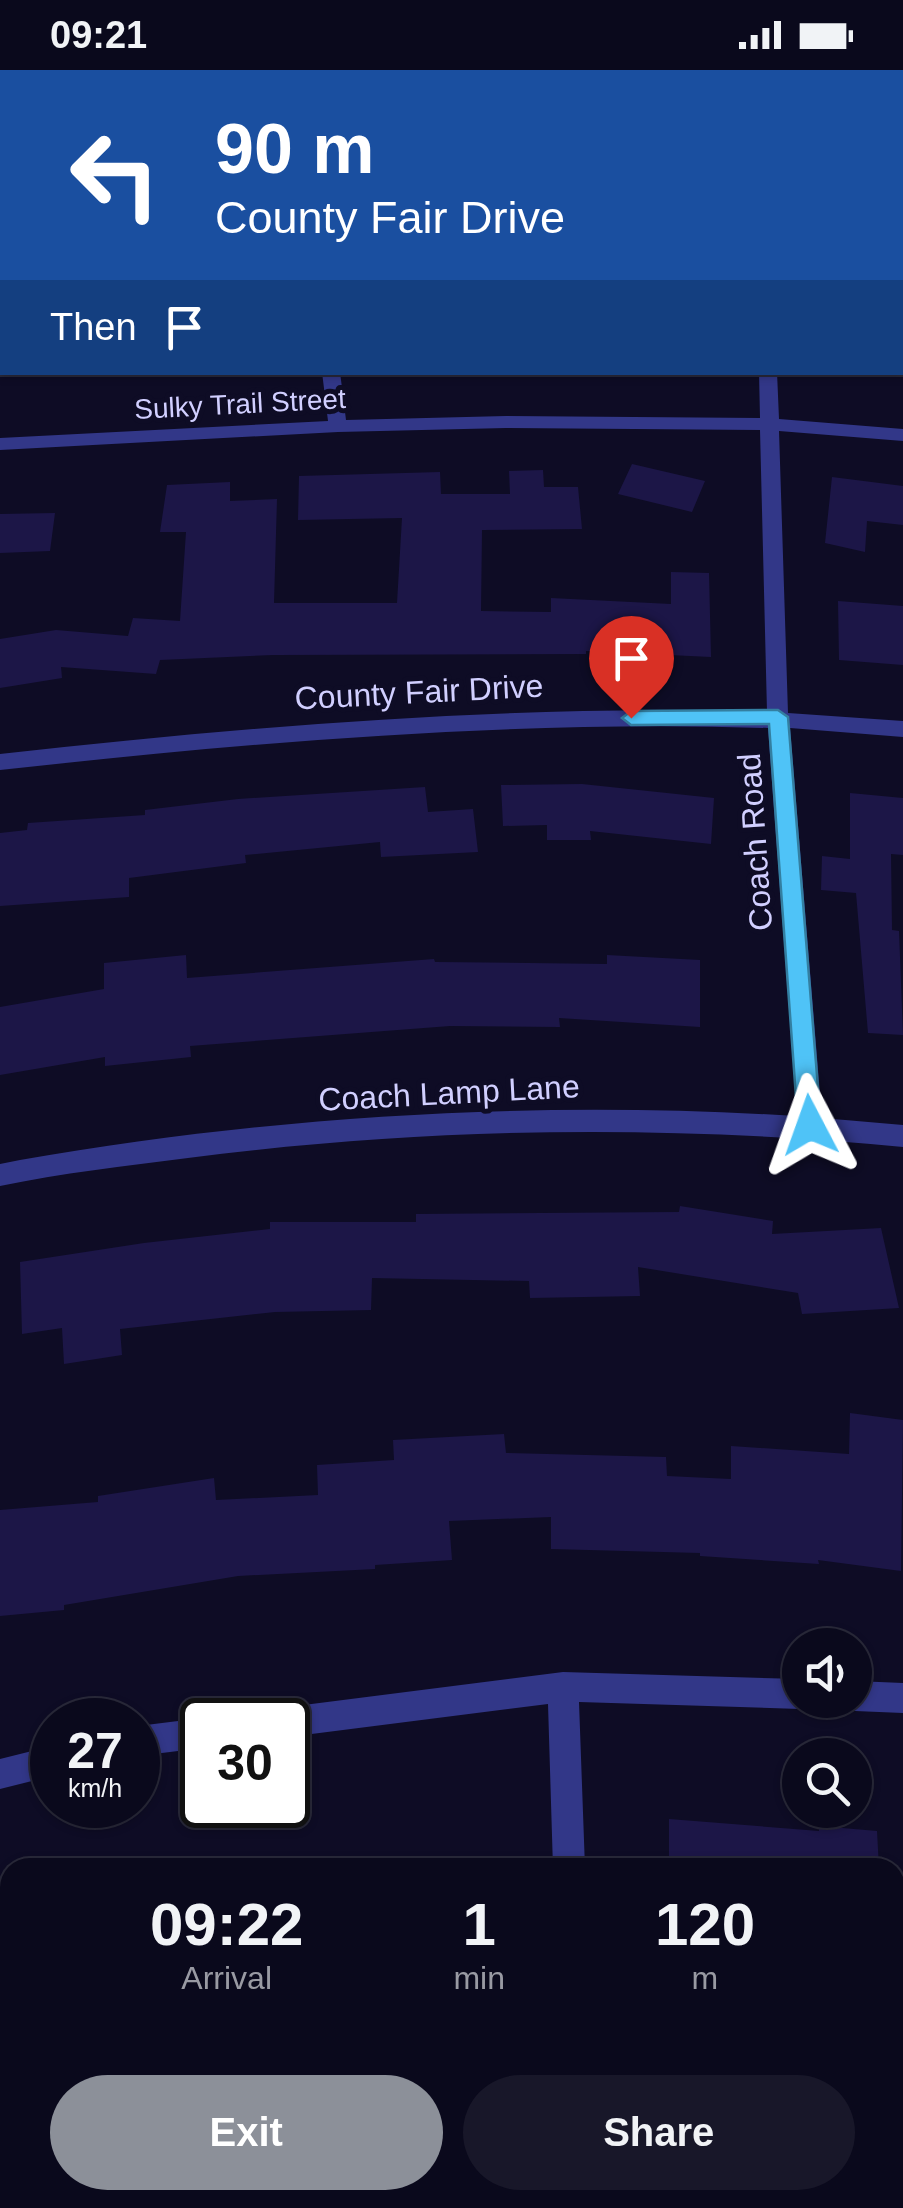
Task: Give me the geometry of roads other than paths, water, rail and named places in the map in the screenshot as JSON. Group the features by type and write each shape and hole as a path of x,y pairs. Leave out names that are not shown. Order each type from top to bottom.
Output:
{"street":[{"path":"331,375 338,426"},
{"name":"Coach Road","path":"768,375 778,717 810,1125"},
{"name":"Sulky Trail Street","path":"0,444 338,426 506,422 772,424 903,434"},
{"name":"County Fair Drive","path":"0,762 265,732 447,719 778,717 903,729"},
{"name":"Coach Lamp Lane","path":"0,1176 284,1133 539,1117 810,1125 903,1136"},
{"path":"563,1687 569,1858"},
{"path":"310,1719 563,1687 782,1693"},
{"path":"872,1697 903,1698"},
{"path":"0,1774 30,1766"}]}
